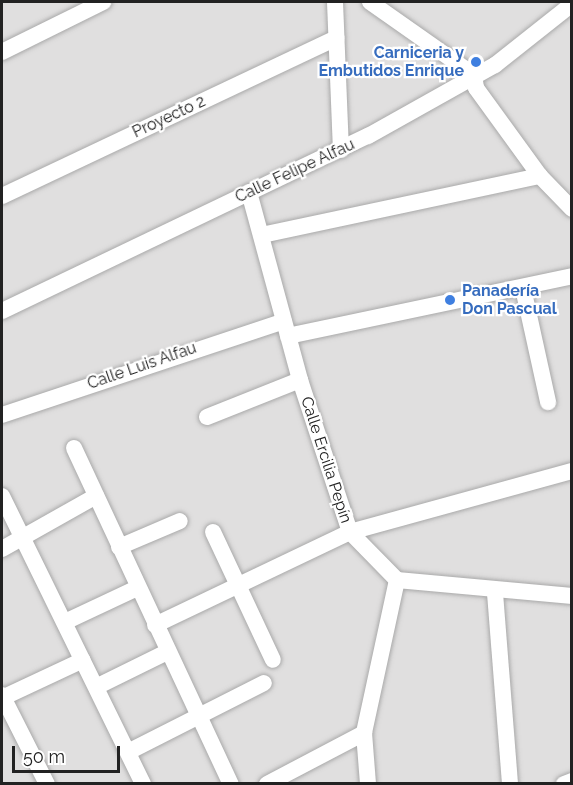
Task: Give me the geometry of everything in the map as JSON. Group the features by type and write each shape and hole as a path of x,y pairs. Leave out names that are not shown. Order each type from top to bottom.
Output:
{"street":[{"path":"2,52 103,2"},
{"path":"335,2 341,150"},
{"path":"370,2 474,75 476,88 540,176 572,208"},
{"name":"Calle Felipe Alfau","path":"2,311 341,150 474,75 495,66 569,4"},
{"name":"Proyecto 2","path":"2,196 337,38"},
{"path":"262,235 540,176"},
{"name":"Calle Ercilia Pepín","path":"249,192 300,380 350,532 397,580"},
{"name":"Calle Luis Alfau","path":"2,415 286,328 523,288 572,276"},
{"path":"523,288 548,402"},
{"path":"207,417 300,380"},
{"path":"74,448 137,588 167,652 202,716 231,783"},
{"path":"155,625 350,532 572,471"},
{"path":"2,496 67,621 83,660 130,751 142,783"},
{"path":"2,549 96,496"},
{"path":"119,547 180,521"},
{"path":"213,532 273,660"},
{"path":"368,783 364,733 397,580 495,593 572,596"},
{"path":"67,621 137,588"},
{"path":"495,593 510,783"},
{"path":"98,687 167,652"},
{"path":"47,783 2,697 83,660"},
{"path":"130,751 264,683"},
{"path":"267,783 364,733"},
{"path":"564,783 572,781"}],"shaded area":[{"path":"2,2 571,2 571,783 2,783"}],"place":[{"name":"Carniceria y Embutidos Enrique","path":"476,62"},
{"name":"Panadería Don Pascual","path":"450,300"}]}
